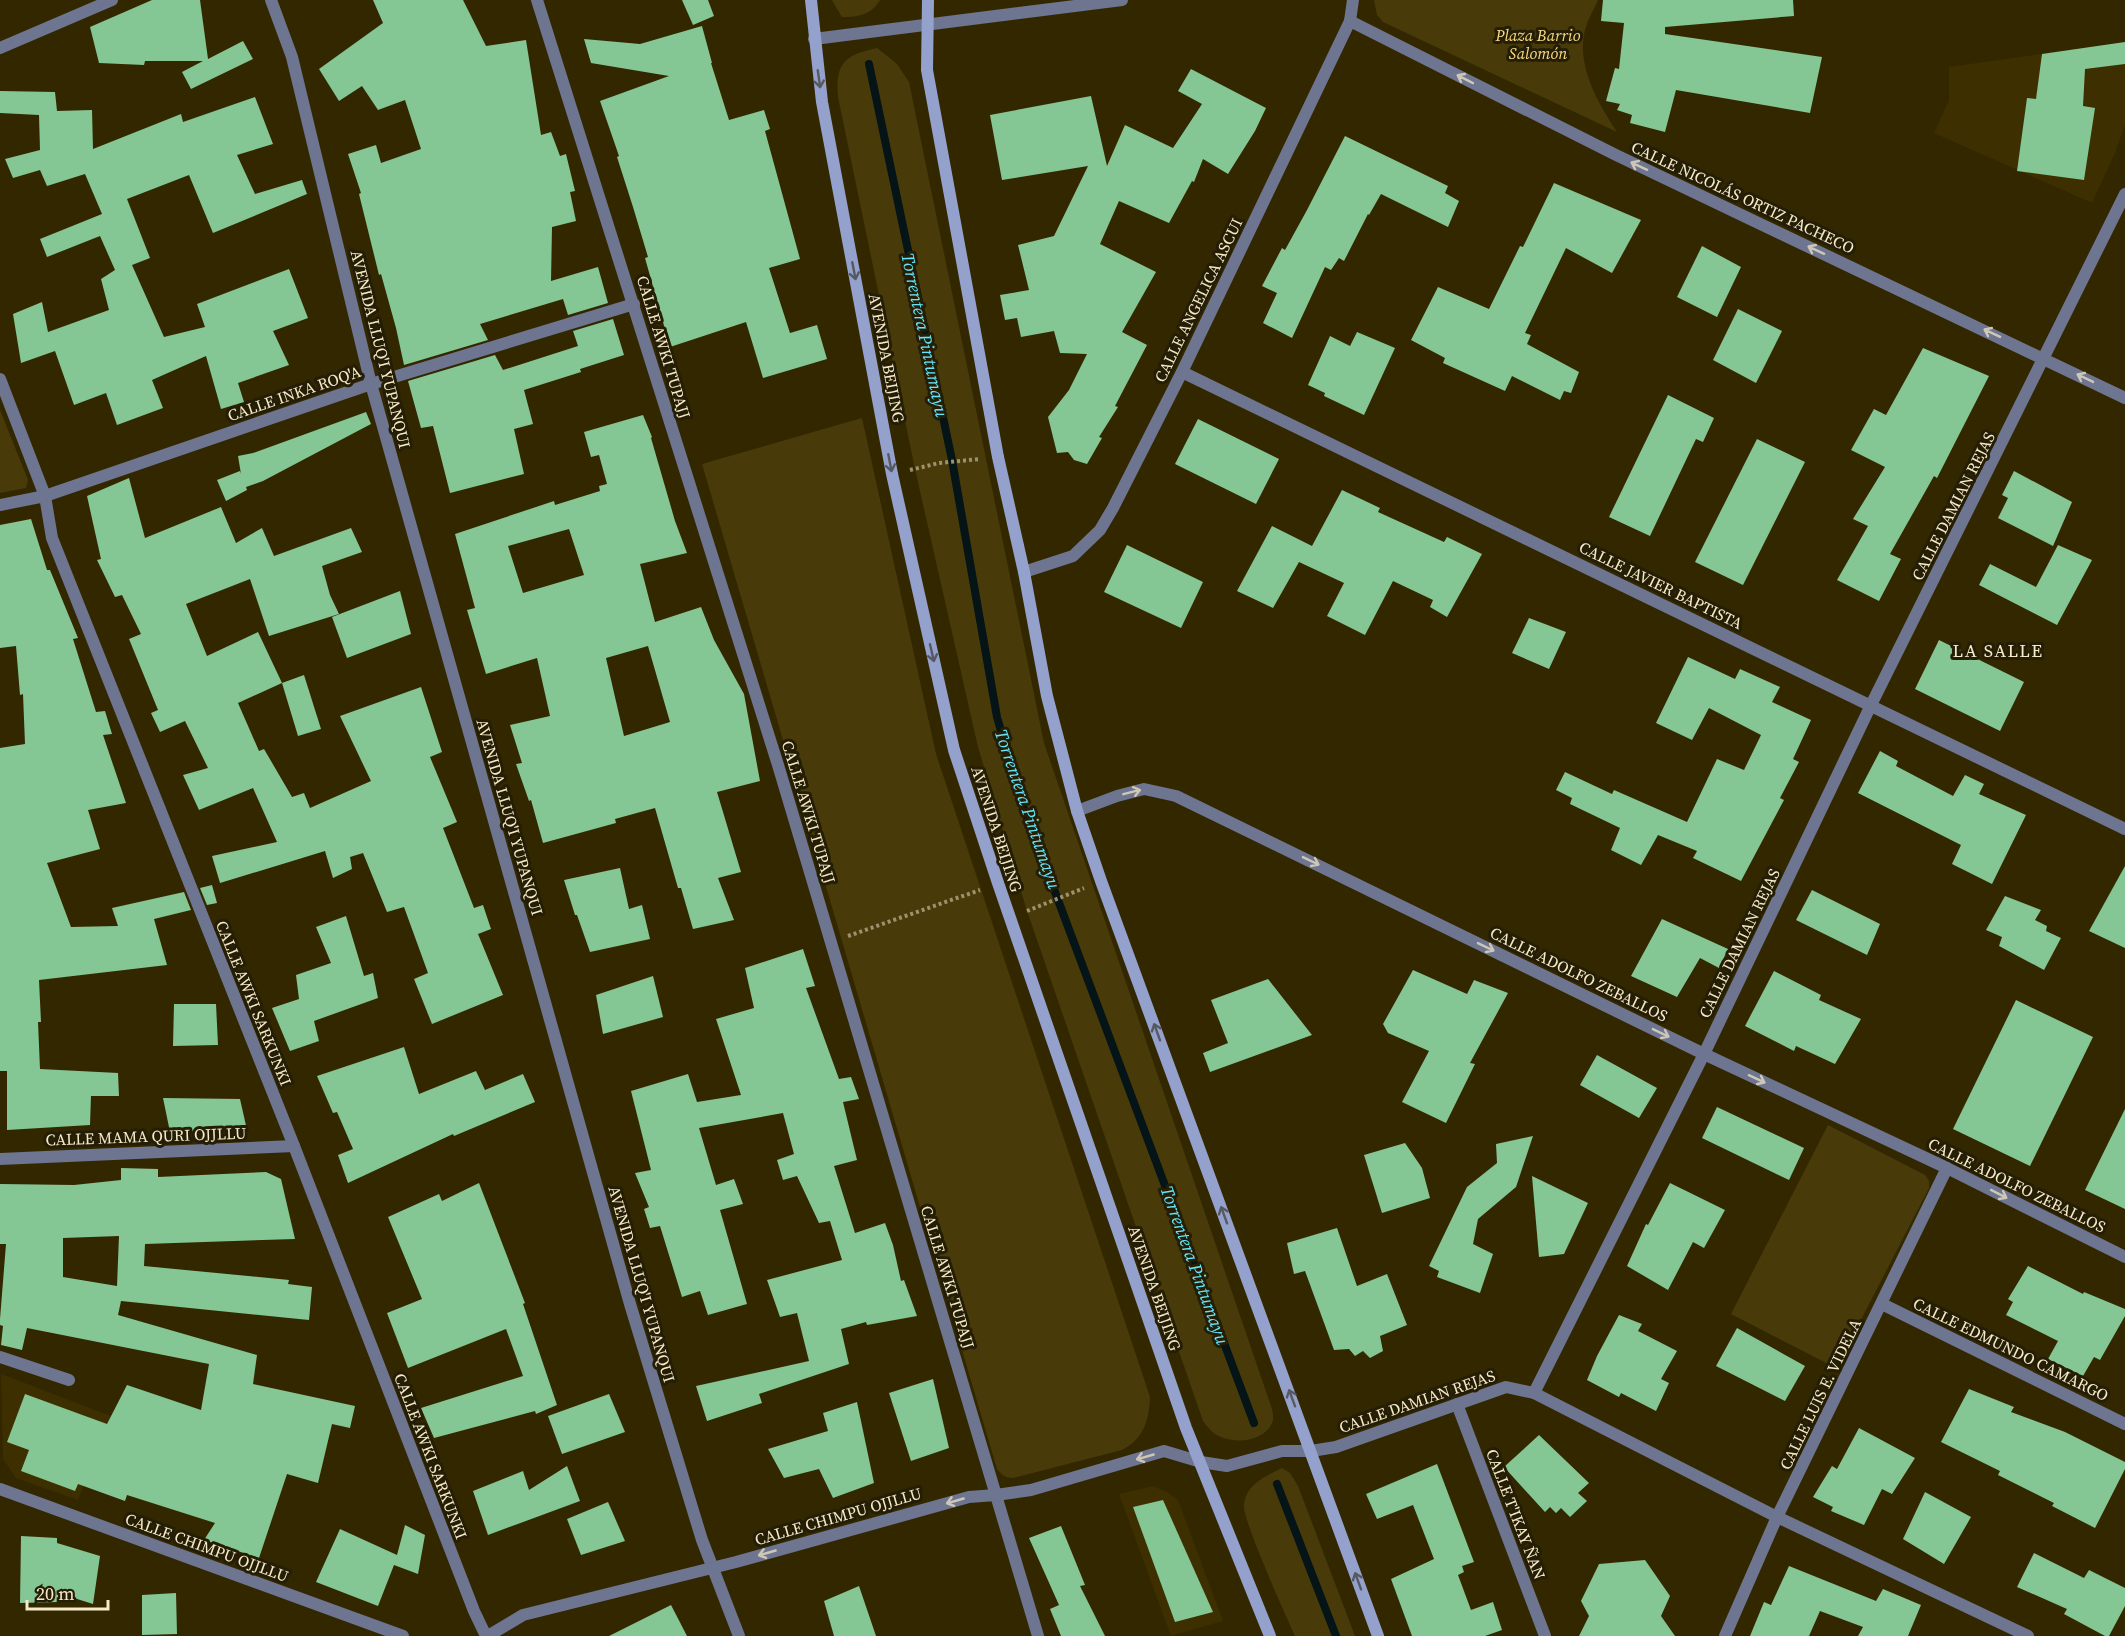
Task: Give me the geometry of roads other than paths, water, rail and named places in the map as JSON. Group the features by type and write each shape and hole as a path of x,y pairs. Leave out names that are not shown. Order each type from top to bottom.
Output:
{"main road":[{"name":"AVENIDA BEIJING","path":"811,0 822,102 892,474 954,750 1186,1428 1270,1636"},
{"path":"928,0 927,70 998,457 1024,572 1047,696 1077,811 1378,1636"}],"street":[{"path":"0,48 112,0"},
{"name":"AVENIDA LLUQ'I YUPANQUI","path":"271,0 292,57 371,384 626,1292 702,1540 739,1636"},
{"name":"CALLE AWKI TUPAJJ","path":"537,0 778,765 1038,1636"},
{"path":"814,39 1122,0"},
{"name":"CALLE ANGELICA ASCUI","path":"1024,572 1073,556 1100,530 1182,372 1350,21 1353,0"},
{"name":"CALLE NICOLÁS ORTIZ PACHECO","path":"1350,21 1616,155 2125,398"},
{"name":"CALLE DAMIAN REJAS","path":"1201,1462 1227,1466 1282,1451 1311,1451 1336,1447 1506,1387 1534,1393 1704,1054 1871,705 2107,227 2125,195"},
{"name":"CALLE INKA ROQ'A","path":"0,505 45,496 371,384 634,304"},
{"name":"CALLE JAVIER BAPTISTA","path":"1182,372 2125,830"},
{"name":"CALLE AWKI SARKUNKI","path":"0,379 45,496 52,538 294,1146 474,1611 487,1636"},
{"name":"CALLE ADOLFO ZEBALLOS","path":"1077,811 1144,789 1176,796 1704,1054 1947,1168 2125,1257"},
{"name":"CALLE MAMA QURI OJJLLU","path":"0,1159 294,1146"},
{"name":"CALLE LUIS E. VIDELA","path":"1725,1636 1777,1517 1947,1168"},
{"name":"CALLE EDMUNDO CAMARGO","path":"1882,1304 2125,1424"},
{"path":"0,1357 69,1380"},
{"path":"1534,1393 1777,1517 2028,1636"},
{"name":"CALLE T'IKAY ÑAN","path":"1457,1404 1545,1636"},
{"name":"CALLE CHIMPU OJJLLU","path":"487,1636 523,1615 969,1497 1031,1490 1164,1451 1201,1462"},
{"name":"CALLE CHIMPU OJJLLU","path":"0,1489 403,1636"}],"waterway":[{"name":"Torrentera Pintumayu","path":"869,64 952,460 997,717 1022,804 1254,1423"},
{"name":"Torrentera Pintumayu","path":"1277,1484 1336,1636"}],"district":[{"name":"LA SALLE","path":"1998,650"}],"park label":[{"name":"Plaza Barrio Salomón","path":"1538,44"}]}
